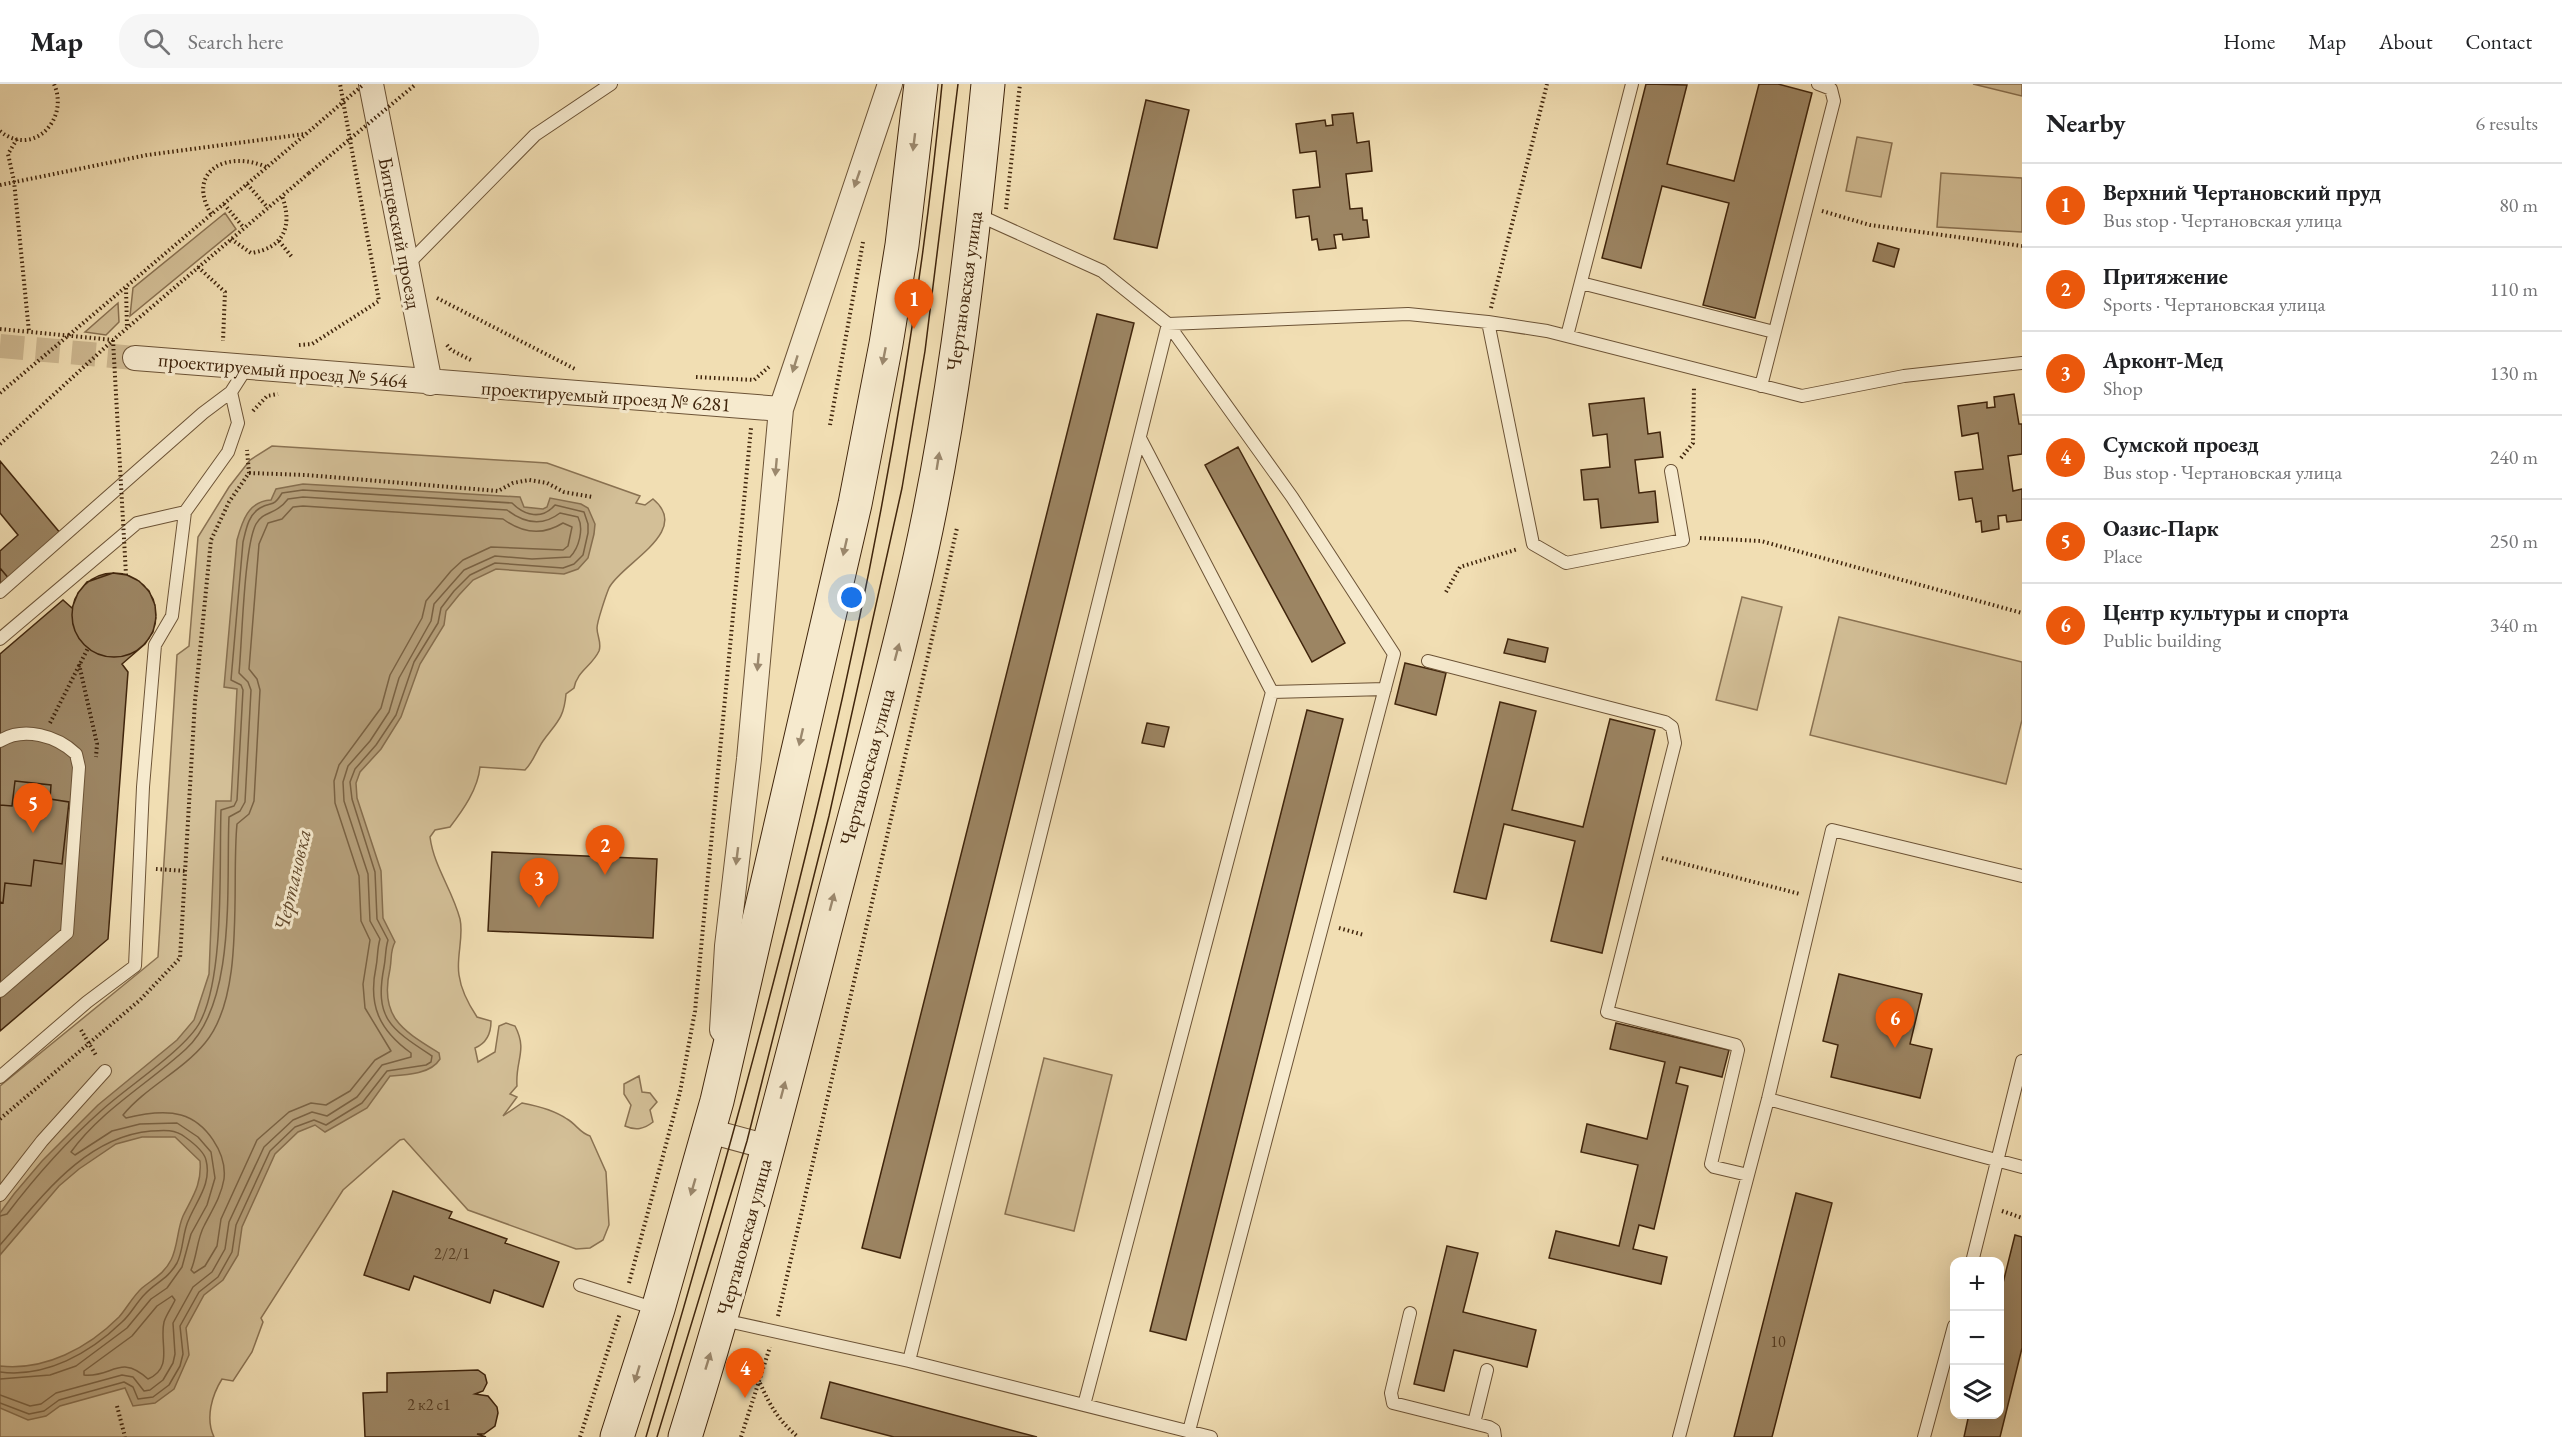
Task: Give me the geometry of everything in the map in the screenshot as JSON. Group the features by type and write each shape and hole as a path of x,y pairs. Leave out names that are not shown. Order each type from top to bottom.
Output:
{"main road":[{"path":"617,1437 657,1310 713,1116 855,504 888,333 921,84"},
{"name":"Чертановская улица","path":"685,1437 722,1319 911,600 937,468 975,214 988,84"}],"street":[{"name":"Битцевский проезд","path":"371,84 430,382"},
{"path":"768,1147 713,1116 727,946 750,747 781,409 890,84"},
{"name":"проектируемый проезд № 5464","path":"135,357 430,382"},
{"name":"проектируемый проезд № 6281","path":"430,382 781,409"}],"lane":[{"path":"407,265 535,135 611,84"},
{"path":"1567,336 1632,84"},
{"path":"1761,386 1834,101 1831,89 1818,84"},
{"path":"975,214 1102,271 1168,324 1292,497 1394,654 1189,1431"},
{"path":"1581,283 1774,332"},
{"path":"1168,324 1408,314 1488,322 1567,336 1802,396 1904,376 2022,363"},
{"path":"1488,322 1533,544 1566,563 1683,540 1671,471"},
{"path":"909,1361 1168,324"},
{"path":"0,592 203,412 231,392 247,367"},
{"path":"0,1077 87,1002 135,966 143,787 155,645 172,615 185,512 228,452 240,420 231,392"},
{"path":"1084,1405 1272,692 1140,438"},
{"path":"0,639 137,523 185,512"},
{"path":"1428,662 1665,722 1672,727 1675,743 1607,1012 1736,1045 1738,1050 1711,1164 1714,1167 1748,1175"},
{"path":"1272,692 1385,689"},
{"path":"0,741 7,736 44,734 76,754 79,767 67,933 0,991"},
{"path":"1679,1437 1768,1099 1832,831 2022,876"},
{"path":"1973,1257 2022,1061"},
{"path":"0,1195 42,1141 105,1071"},
{"path":"1768,1099 2022,1167"},
{"path":"580,1285 657,1310"},
{"path":"1410,1312 1391,1393 1393,1403 1489,1426 1494,1430 1495,1437"},
{"path":"722,1319 909,1361 1211,1437"},
{"path":"1924,1437 1950,1341"},
{"path":"1474,1423 1487,1370"}],"path":[{"path":"0,130 17,139 31,138 44,132 54,122 59,108 58,94 54,84"},
{"path":"290,345 312,344 379,301 340,84"},
{"path":"0,393 364,84"},
{"path":"0,444 113,340 416,84"},
{"path":"1488,322 1546,84"},
{"path":"0,185 147,155 306,134"},
{"path":"17,139 8,154 14,181 29,332"},
{"path":"211,214 203,194 207,176 214,166 223,162 253,161 267,167"},
{"path":"247,184 268,208"},
{"path":"231,239 251,253 266,250 279,241 287,222 282,196"},
{"path":"224,204 244,228"},
{"path":"1807,206 1870,225 2022,246"},
{"path":"279,241 292,257"},
{"path":"198,267 225,292 223,341"},
{"path":"126,287 127,328"},
{"path":"433,307 431,295 579,371 559,370"},
{"path":"0,329 113,340"},
{"path":"842,357 845,337"},
{"path":"113,340 126,575"},
{"path":"212,340 234,342"},
{"path":"444,340 451,350 480,364"},
{"path":"830,425 844,344"},
{"path":"684,376 754,380 769,367 773,357"},
{"path":"580,1437 625,1299 680,1092 695,1011 754,380"},
{"path":"0,1119 140,1000 180,958 195,701 211,540 229,502 249,473 240,420 267,396 284,394"},
{"path":"1671,471 1693,443 1694,398"},
{"path":"249,473 306,475 498,491 513,483 529,480 547,483 564,492 592,497"},
{"path":"1683,540 1709,537 1761,541 2022,613"},
{"path":"1446,592 1460,567 1533,544"},
{"path":"44,734 88,648"},
{"path":"79,664 97,744"},
{"path":"1646,854 1816,898"},
{"path":"153,869 186,871"},
{"path":"1323,923 1364,935"},
{"path":"75,1021 105,1071"},
{"path":"760,1383 771,1410 783,1425 798,1437"},
{"path":"117,1406 125,1437"}],"shaded area":[{"path":"1973,84 2022,84 2022,96"},
{"path":"1857,137 1892,143 1881,197 1846,191"},
{"path":"1941,173 2022,178 2022,232 1937,227"},
{"path":"225,213 236,229 130,316 133,288"},
{"path":"118,303 119,322 106,335 85,332"},
{"path":"272,446 547,463 640,496 636,503 645,505 653,499 663,511 665,523 660,535 609,588 597,625 599,651 578,677 574,688 566,694 561,715 531,763 525,770 480,767 473,791 460,814 450,827 435,830 430,837 435,858 460,919 458,968 462,986 477,1017 491,1021 487,1038 483,1044 475,1048 478,1062 495,1052 499,1026 506,1023 515,1026 521,1049 517,1086 510,1094 517,1097 503,1116 522,1103 562,1116 590,1136 606,1172 609,1225 603,1240 590,1248 576,1249 468,1210 404,1139 400,1140 343,1190 261,1318 263,1322 252,1352 233,1381 222,1379 211,1407 210,1422 214,1437 0,1437 0,1086 158,957 177,655 189,646 198,537 229,487 250,460"},
{"path":"1742,597 1782,607 1757,710 1716,700"},
{"path":"1839,617 2022,662 2022,720 2006,784 1810,735"},
{"path":"1044,1058 1112,1075 1074,1231 1005,1214"},
{"path":"639,1076 642,1092 650,1093 657,1102 650,1110 653,1122 636,1129 625,1126 631,1105 624,1094 624,1084"}],"water":[{"name":"Чертановка","path":"303,484 520,497 524,507 543,509 547,507 550,498 581,504 588,508 595,524 594,534 588,558 578,569 564,574 496,569 473,580 446,611 444,625 420,664 401,717 381,749 360,772 356,783 357,798 381,871 383,918 395,942 387,985 391,1011 404,1029 439,1053 440,1059 425,1071 390,1076 367,1108 325,1132 315,1125 298,1132 275,1154 242,1227 238,1255 223,1280 204,1295 186,1328 189,1355 174,1389 155,1403 133,1406 125,1388 60,1406 46,1416 28,1420 0,1408 0,1366 33,1365 65,1355 94,1338 119,1317 139,1291 162,1273 171,1260 183,1216 198,1183 200,1161 175,1137 142,1137 116,1144 79,1169 59,1186 0,1255 0,1213 14,1194 42,1161 98,1105 177,1040 194,1020 209,974 216,801 231,801 237,689 224,687 237,540 251,508 263,501 271,500 276,489"}],"building":[{"path":"1646,84 1687,85 1667,164 1734,181 1759,84 1778,84 1812,93 1755,318 1703,305 1729,203 1662,186 1641,268 1602,258"},
{"path":"1146,100 1189,110 1157,248 1114,239"},
{"path":"1353,113 1357,143 1369,141 1372,171 1346,174 1350,209 1362,208 1363,220 1367,220 1369,237 1343,240 1342,234 1334,235 1336,248 1319,250 1317,239 1312,240 1309,216 1296,218 1293,190 1320,187 1316,151 1300,153 1296,124 1325,120 1326,126 1333,125 1332,115"},
{"path":"1878,243 1899,249 1894,267 1873,261"},
{"path":"1097,314 1134,323 900,1258 862,1248"},
{"path":"2014,394 2019,424 2022,424 2022,454 2008,456 2013,491 2022,489 2022,520 2007,522 2006,515 1998,516 1999,529 1982,532 1981,521 1976,522 1972,498 1959,500 1955,472 1983,469 1978,433 1962,436 1958,406 1987,402 1987,408 1995,407 1994,397"},
{"path":"1644,398 1648,434 1660,432 1663,457 1635,460 1639,493 1655,491 1658,522 1601,528 1598,499 1584,500 1581,470 1610,467 1607,434 1593,436 1589,404"},
{"path":"1238,447 1345,643 1312,662 1205,465"},
{"path":"0,461 61,534 0,584 0,551 18,535 0,513"},
{"path":"0,568 10,580 0,588"},
{"path":"113,573 127,575 139,581 149,591 155,605 156,618 153,632 145,644 122,664 128,672 108,939 0,1031 0,654 63,600 72,608 78,593 87,582"},
{"path":"114,573 130,576 144,585 153,599 156,615 153,631 144,645 130,654 114,657 98,654 84,645 75,631 72,615 75,599 84,585 98,576"},
{"path":"1508,639 1548,648 1545,662 1504,653"},
{"path":"1405,663 1446,673 1436,715 1395,704"},
{"path":"1500,702 1536,711 1512,810 1583,827 1610,719 1655,730 1602,953 1551,941 1575,841 1504,824 1486,899 1454,892"},
{"path":"1307,710 1343,719 1186,1340 1150,1331"},
{"path":"1147,723 1169,727 1164,747 1142,743"},
{"path":"15,781 51,785 50,799 69,802 62,864 34,860 31,886 5,883 3,903 0,902 0,805 12,806"},
{"path":"492,852 657,859 653,938 488,931"},
{"path":"1839,974 1922,994 1910,1044 1932,1049 1920,1098 1831,1077 1838,1045 1823,1041"},
{"path":"1616,1023 1729,1050 1722,1077 1680,1067 1676,1083 1688,1086 1654,1229 1639,1225 1633,1249 1667,1257 1661,1284 1549,1258 1556,1231 1619,1246 1638,1165 1581,1152 1587,1124 1647,1139 1665,1062 1610,1049"},
{"path":"393,1191 452,1212 449,1218 507,1239 505,1243 559,1262 543,1307 494,1290 490,1303 414,1276 409,1290 364,1275"},
{"path":"1796,1193 1832,1203 1772,1437 1734,1437"},
{"path":"2015,1235 2022,1237 2022,1348 2000,1437 1964,1437 1968,1419 2004,1419 2004,1279"},
{"path":"1447,1246 1478,1253 1463,1312 1536,1330 1527,1367 1454,1350 1444,1391 1414,1384"},
{"path":"478,1370 485,1375 487,1383 483,1391 475,1394 488,1396 497,1407 498,1413 495,1426 484,1434 477,1434 486,1437 365,1437 363,1393 387,1392 387,1373"},
{"path":"830,1382 1037,1437 894,1437 821,1418"}],"tunnel":[{"path":"0,346 135,358"}],"tram line":[{"path":"646,1437 741,1104 785,936 827,767 864,598 896,428 922,256 942,84"},
{"path":"657,1437 747,1141 829,816 902,488 925,351 958,84"}],"place":[{"name":"Верхний Чертановский пруд","path":"914,329"},
{"name":"Оазис-Парк","path":"33,833"},
{"name":"Притяжение","path":"605,875"},
{"name":"Арконт-Мед","path":"539,908"},
{"name":"Центр культуры и спорта","path":"1895,1048"},
{"name":"Сумской проезд","path":"745,1398"}]}
